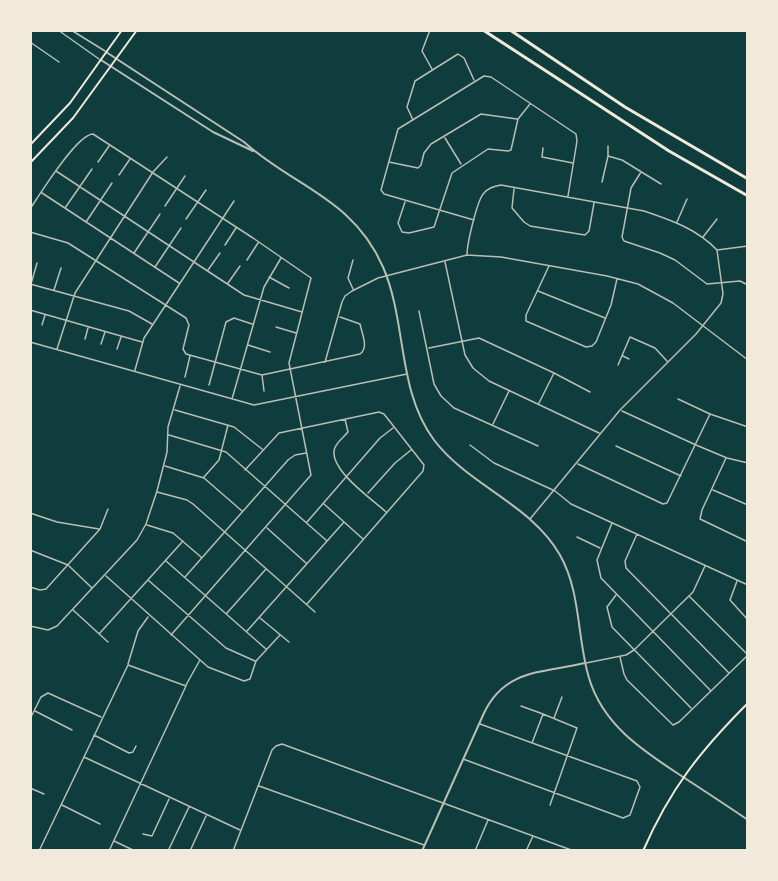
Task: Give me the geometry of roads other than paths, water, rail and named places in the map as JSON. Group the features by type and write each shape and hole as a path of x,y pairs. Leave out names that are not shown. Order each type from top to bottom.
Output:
{"main road":[{"path":"30,145 69,103 122,30"},
{"path":"30,163 74,118 137,30"},
{"path":"483,30 669,151 748,196"},
{"path":"510,30 625,107 748,179"},
{"path":"643,851 661,813 683,777 705,748 748,703"}],"street":[{"path":"58,30 213,132 256,152"},
{"path":"71,30 319,192 345,213 364,235 386,276 408,374 419,413 428,431 439,446 459,465 530,519 553,545 568,570 586,663 596,695 614,723 636,745 748,820"},
{"path":"430,30 422,51 423,57 432,69"},
{"path":"30,42 59,62"},
{"path":"413,120 407,107 413,84 432,69 453,56 460,55 475,81"},
{"path":"474,220 405,200 382,192 381,188 398,130 487,75 576,134 578,139 567,196"},
{"path":"405,200 398,223 401,231 405,233 434,227 451,175 462,165 488,149 511,150 518,119 530,103"},
{"path":"389,162 418,168 427,148 483,113 518,119"},
{"path":"30,209 55,170 88,134 93,134 237,227 310,278 289,370 311,475 171,635"},
{"path":"445,137 462,165"},
{"path":"98,162 110,144"},
{"path":"602,182 608,146"},
{"path":"543,148 542,157 574,163"},
{"path":"57,350 73,296 153,172 167,156"},
{"path":"608,156 622,160 661,184"},
{"path":"119,175 131,158"},
{"path":"65,208 92,169"},
{"path":"55,170 244,295 302,312"},
{"path":"641,171 631,188 626,207 622,237 625,243 652,250 675,260 705,283 740,281 748,285"},
{"path":"165,206 185,176"},
{"path":"86,222 112,183"},
{"path":"467,255 467,245 483,193 499,185 626,207 677,222 703,237 717,250 722,282 722,301 703,326 620,410 530,519"},
{"path":"514,188 512,208 530,226 586,234 589,231 594,202"},
{"path":"186,219 206,190"},
{"path":"41,192 180,283"},
{"path":"677,222 687,199"},
{"path":"134,372 142,342 234,201"},
{"path":"135,253 160,214"},
{"path":"703,237 717,219"},
{"path":"225,245 237,227"},
{"path":"155,267 181,228"},
{"path":"30,232 68,243 188,320 189,325 183,349 190,356 262,375 364,352 360,324 338,316"},
{"path":"247,260 259,242"},
{"path":"717,250 748,246"},
{"path":"208,270 220,253"},
{"path":"325,362 343,298 353,290 386,276 467,255 501,257 550,265 638,284 661,295 748,360"},
{"path":"232,399 268,277 282,257"},
{"path":"352,260 348,278 353,290"},
{"path":"445,261 466,358 478,374 600,434"},
{"path":"37,263 30,284 129,311 152,325"},
{"path":"550,265 526,315 526,321 586,347 596,342 614,295 617,278"},
{"path":"227,284 240,266"},
{"path":"54,291 61,268"},
{"path":"268,277 289,288"},
{"path":"537,291 605,318"},
{"path":"30,311 142,342"},
{"path":"419,311 434,384 446,402 454,408 538,446"},
{"path":"42,326 45,314"},
{"path":"209,385 227,321 234,318 253,324"},
{"path":"85,339 89,327"},
{"path":"276,327 297,333"},
{"path":"101,344 105,331"},
{"path":"117,349 121,336"},
{"path":"618,365 630,337 655,348 668,361"},
{"path":"428,348 479,338 590,392"},
{"path":"30,342 255,405 408,374"},
{"path":"248,344 270,351"},
{"path":"185,377 190,356"},
{"path":"622,356 629,360"},
{"path":"539,404 554,373"},
{"path":"262,375 264,391"},
{"path":"30,626 48,630 57,626 137,540 146,525 157,491 180,385"},
{"path":"493,425 509,391"},
{"path":"678,399 710,414 748,427"},
{"path":"173,410 240,430 262,450"},
{"path":"620,410 727,458 748,463"},
{"path":"245,470 279,433 382,412 425,468 307,604"},
{"path":"577,463 664,504 670,501 710,414"},
{"path":"345,419 348,432 333,452 337,467 387,513"},
{"path":"204,478 218,462 228,425"},
{"path":"306,523 380,438 394,428"},
{"path":"168,435 226,452 327,541"},
{"path":"470,445 494,463 555,490 571,504 748,585"},
{"path":"616,446 681,476"},
{"path":"367,495 395,463 411,449"},
{"path":"185,577 290,458 307,453"},
{"path":"727,458 701,513 701,520 748,542"},
{"path":"163,466 204,478 242,512"},
{"path":"712,489 748,505"},
{"path":"157,491 190,501 315,612"},
{"path":"323,504 364,539"},
{"path":"30,587 46,589 100,529 108,509"},
{"path":"30,513 57,522 100,529"},
{"path":"247,631 344,522"},
{"path":"613,522 597,560 600,575 616,595 711,690"},
{"path":"146,525 169,531 201,557"},
{"path":"266,527 307,563"},
{"path":"637,533 625,561 626,567 729,673"},
{"path":"577,537 601,548"},
{"path":"99,634 183,541"},
{"path":"30,555 31,551 68,565 93,588"},
{"path":"166,561 267,650"},
{"path":"422,851 489,702 500,689 510,681 531,674 620,657 634,650 689,596 696,587 705,565"},
{"path":"226,614 266,569"},
{"path":"105,576 200,660 214,670 244,681 250,679 256,661 280,635"},
{"path":"148,580 229,651 256,661"},
{"path":"737,580 730,600 748,620"},
{"path":"616,595 607,605 610,623 692,709"},
{"path":"620,657 627,680 670,723 676,724 748,655 689,596"},
{"path":"73,610 108,642"},
{"path":"39,851 128,665 138,632 149,616"},
{"path":"259,617 289,642"},
{"path":"109,851 192,670 200,660"},
{"path":"128,665 186,686"},
{"path":"30,719 41,697 48,693 102,717"},
{"path":"554,718 562,697"},
{"path":"521,706 577,728 550,805"},
{"path":"34,711 72,730"},
{"path":"532,742 543,714"},
{"path":"462,759 626,818 630,815 640,788 637,781 479,723"},
{"path":"94,734 129,753 132,753 136,746"},
{"path":"233,851 272,750 282,744 574,851"},
{"path":"83,757 241,830"},
{"path":"258,786 425,845"},
{"path":"30,788 44,794"},
{"path":"143,834 150,837 152,835 169,798"},
{"path":"61,804 100,824"},
{"path":"168,851 189,807"},
{"path":"190,851 207,815"},
{"path":"475,851 489,820"},
{"path":"526,851 533,836"},
{"path":"114,841 135,851"}]}
